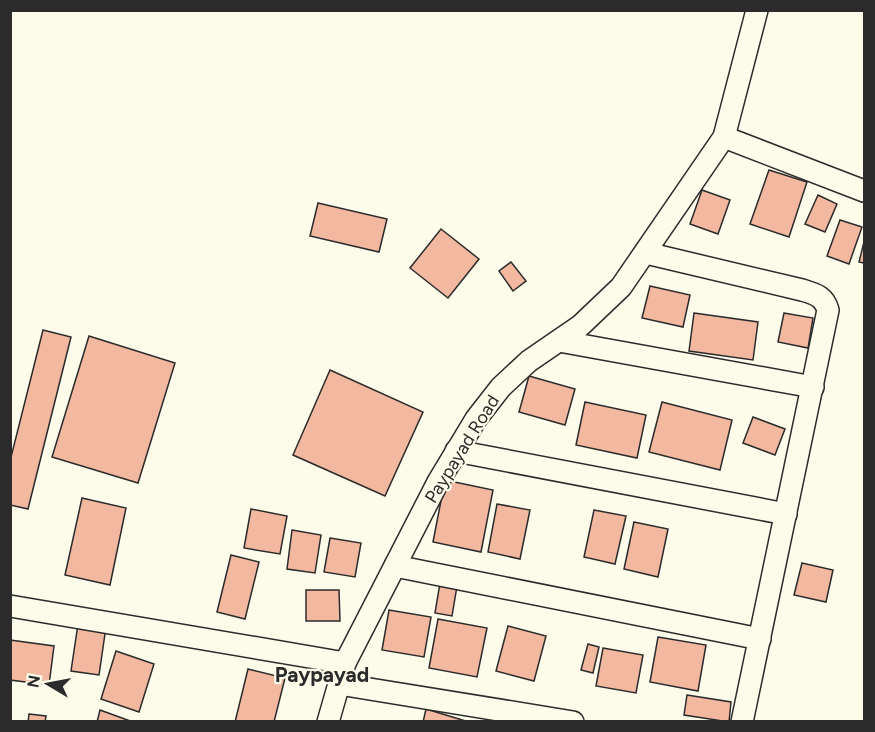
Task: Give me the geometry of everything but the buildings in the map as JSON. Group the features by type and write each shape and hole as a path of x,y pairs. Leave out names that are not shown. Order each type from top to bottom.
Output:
{"street":[{"name":"Paypayad Road","path":"328,722 345,663 456,451 501,387 529,361 559,341 604,305 621,287 724,137 756,10"},
{"path":"724,137 864,191"},
{"path":"646,253 817,295 825,301 828,319 742,722"},
{"path":"559,341 813,387"},
{"path":"456,451 786,514"},
{"path":"395,566 760,639"},
{"path":"10,606 345,663"},
{"path":"339,684 573,722"}],"district":[{"name":"Paypayad","path":"322,674"}]}
